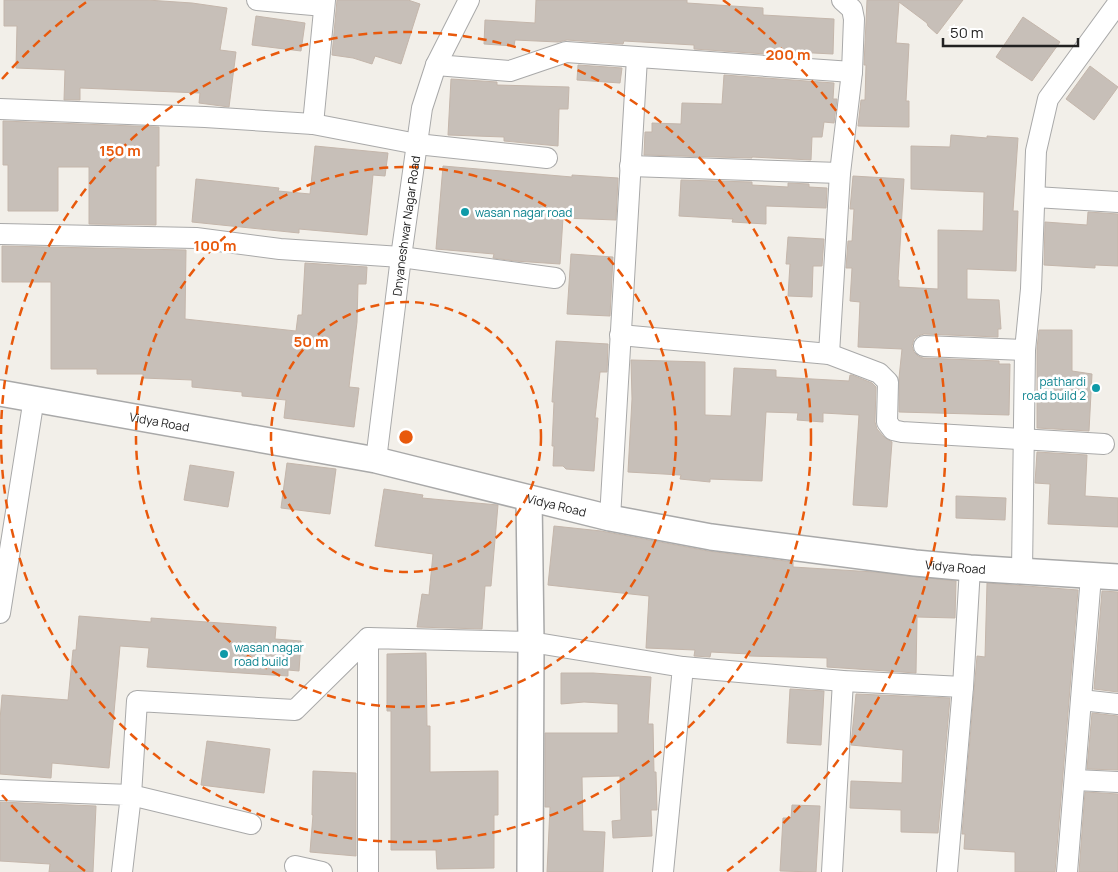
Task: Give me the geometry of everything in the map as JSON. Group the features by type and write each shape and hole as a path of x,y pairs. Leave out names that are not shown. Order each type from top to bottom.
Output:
{"street":[{"path":"257,0 324,3 314,124"},
{"name":"Dnyaneshwar Nagar Road","path":"376,460 401,257 422,108 436,65 470,0"},
{"path":"829,354 840,173 852,72 854,19 852,9 842,0"},
{"path":"1022,572 1025,350 1031,289 1036,151 1048,100 1118,3"},
{"path":"436,65 510,71 566,52 852,72"},
{"path":"610,518 637,58"},
{"path":"0,109 205,117 314,124 417,144 547,158"},
{"path":"630,166 840,173"},
{"path":"1035,197 1118,202"},
{"path":"0,234 196,238 280,249 401,257 555,278"},
{"path":"620,335 829,354 879,372 884,376 888,382 887,422 893,430 1104,444"},
{"path":"924,346 1025,350"},
{"name":"Vidya Road","path":"0,393 376,460 610,518 721,538 868,558 1022,572 1118,577"},
{"path":"0,613 34,398"},
{"path":"529,498 531,642 530,872"},
{"path":"947,872 963,687 970,568"},
{"path":"1067,872 1091,576"},
{"path":"368,638 368,872"},
{"path":"122,872 131,795 137,701 295,710 368,638 531,642 683,667 843,681 963,687"},
{"path":"663,872 683,667"},
{"path":"832,872 843,681"},
{"path":"1081,700 1118,704"},
{"path":"1075,780 1118,782"},
{"path":"0,790 131,795 251,824"},
{"path":"295,866 322,872"}],"building":[{"path":"4,0 147,0 227,8 220,50 236,52 229,107 199,103 200,93 80,88 80,100 64,100 65,70 16,68 17,26 4,26"},
{"path":"337,0 408,0 420,4 401,64 375,56 372,64 353,58 332,55"},
{"path":"536,0 687,0 687,3 763,8 763,15 834,19 833,54 794,52 794,56 694,49 694,45 624,41 623,44 567,40 558,42 515,40 514,46 484,44 485,20 535,23"},
{"path":"867,0 963,0 937,34 927,23 899,2 896,43 909,44 906,101 909,101 909,127 858,126 861,100 865,100 866,65 864,65"},
{"path":"256,16 305,23 301,51 252,45"},
{"path":"1023,17 1060,42 1032,81 996,57"},
{"path":"578,65 622,68 620,83 577,80"},
{"path":"1090,66 1118,87 1094,120 1066,99"},
{"path":"724,75 834,83 833,99 837,99 834,123 824,122 822,137 812,137 811,160 644,155 645,132 652,132 652,123 681,124 682,103 722,104"},
{"path":"451,79 497,82 497,85 569,87 568,109 559,109 558,146 504,141 504,137 448,135"},
{"path":"3,121 159,127 159,166 156,166 156,225 89,224 89,167 58,167 58,211 8,211 8,165 3,165"},
{"path":"951,135 1018,138 1013,211 1018,211 1016,271 967,269 967,299 999,300 1001,329 998,329 998,337 924,334 914,339 912,346 914,352 923,358 999,361 999,364 1010,364 1009,415 899,412 899,378 902,349 858,347 860,302 850,301 852,268 846,268 848,241 852,241 854,209 850,209 853,176 904,179 899,287 938,289 938,230 983,231 984,192 911,189 911,146 950,147"},
{"path":"315,146 388,153 385,176 373,175 367,235 299,229 299,233 192,222 196,179 279,188 278,191 310,194"},
{"path":"443,166 572,177 572,175 618,178 616,220 563,218 560,264 515,261 493,258 494,254 436,249"},
{"path":"681,180 752,182 752,185 788,187 788,183 809,184 809,187 827,188 826,208 766,206 766,224 732,222 733,219 679,216"},
{"path":"1088,212 1118,214 1118,266 1095,265 1095,268 1044,265 1045,222 1087,225"},
{"path":"788,237 824,239 822,266 813,266 812,297 788,296 790,264 786,264"},
{"path":"2,246 186,250 185,319 296,331 298,315 302,315 305,263 367,267 366,284 358,284 357,322 349,387 359,388 354,427 284,418 286,400 242,396 242,392 192,387 192,380 143,378 143,374 97,374 97,369 51,369 51,282 2,282"},
{"name":"wasan nagar road","path":"571,254 613,257 610,316 567,314"},
{"path":"1039,330 1072,330 1072,371 1092,374 1089,431 1037,428 1037,348"},
{"path":"556,341 608,344 607,372 600,372 595,418 598,418 594,471 553,466 554,402 552,402"},
{"path":"631,360 705,362 705,415 731,416 734,368 776,370 776,377 849,381 850,375 852,375 872,383 876,387 875,422 877,429 892,442 887,507 853,505 859,415 823,413 823,422 797,420 798,413 766,412 762,481 710,479 710,482 680,479 681,475 628,472 632,399"},
{"path":"1037,452 1087,455 1085,496 1118,498 1118,527 1048,524 1050,484 1035,483"},
{"path":"287,463 336,469 330,514 281,508"},
{"path":"190,465 234,472 228,507 184,500"},
{"path":"384,489 423,495 422,498 498,505 491,586 485,586 482,629 417,627 422,594 429,595 433,554 375,546"},
{"path":"956,496 1006,498 1005,520 956,518"},
{"path":"554,526 601,531 708,551 793,562 793,567 874,572 956,581 955,618 917,617 916,673 827,667 827,658 749,656 749,654 711,652 710,657 694,656 695,650 646,648 649,596 548,585"},
{"path":"987,583 1078,590 1055,872 1015,872 1015,852 964,849 965,834 962,834 977,656 985,657"},
{"path":"1102,591 1118,592 1118,692 1094,689"},
{"path":"79,616 151,622 151,618 276,627 275,639 301,641 299,671 288,670 288,676 147,667 149,648 120,646 109,768 52,763 51,778 0,774 2,695 68,700 73,650 76,650"},
{"path":"426,653 427,726 430,726 430,772 498,771 498,815 494,815 494,868 437,869 436,850 391,850 391,711 387,711 387,654"},
{"path":"561,673 651,677 648,724 653,724 657,810 651,810 652,836 613,838 612,821 621,820 620,776 582,777 583,831 605,832 603,872 547,872 550,807 545,807 545,733 618,733 618,704 584,702 561,704"},
{"path":"790,689 824,691 821,745 787,743"},
{"path":"856,694 950,698 938,833 901,832 901,810 850,808 851,781 902,783 903,750 851,745"},
{"path":"1092,713 1118,716 1118,770 1087,769"},
{"path":"207,741 270,749 264,793 201,785"},
{"path":"313,771 356,773 356,856 310,852 313,815"},
{"path":"1085,792 1118,794 1118,872 1079,872"},
{"path":"0,802 96,806 93,872 49,872 50,864 0,861"},
{"path":"792,805 820,806 816,872 780,871 783,818 791,818"}],"place":[{"name":"wasan nagar road","path":"465,212"},
{"name":"pathardi road build 2","path":"1096,388"},
{"name":"wasan nagar road build","path":"224,654"}]}
